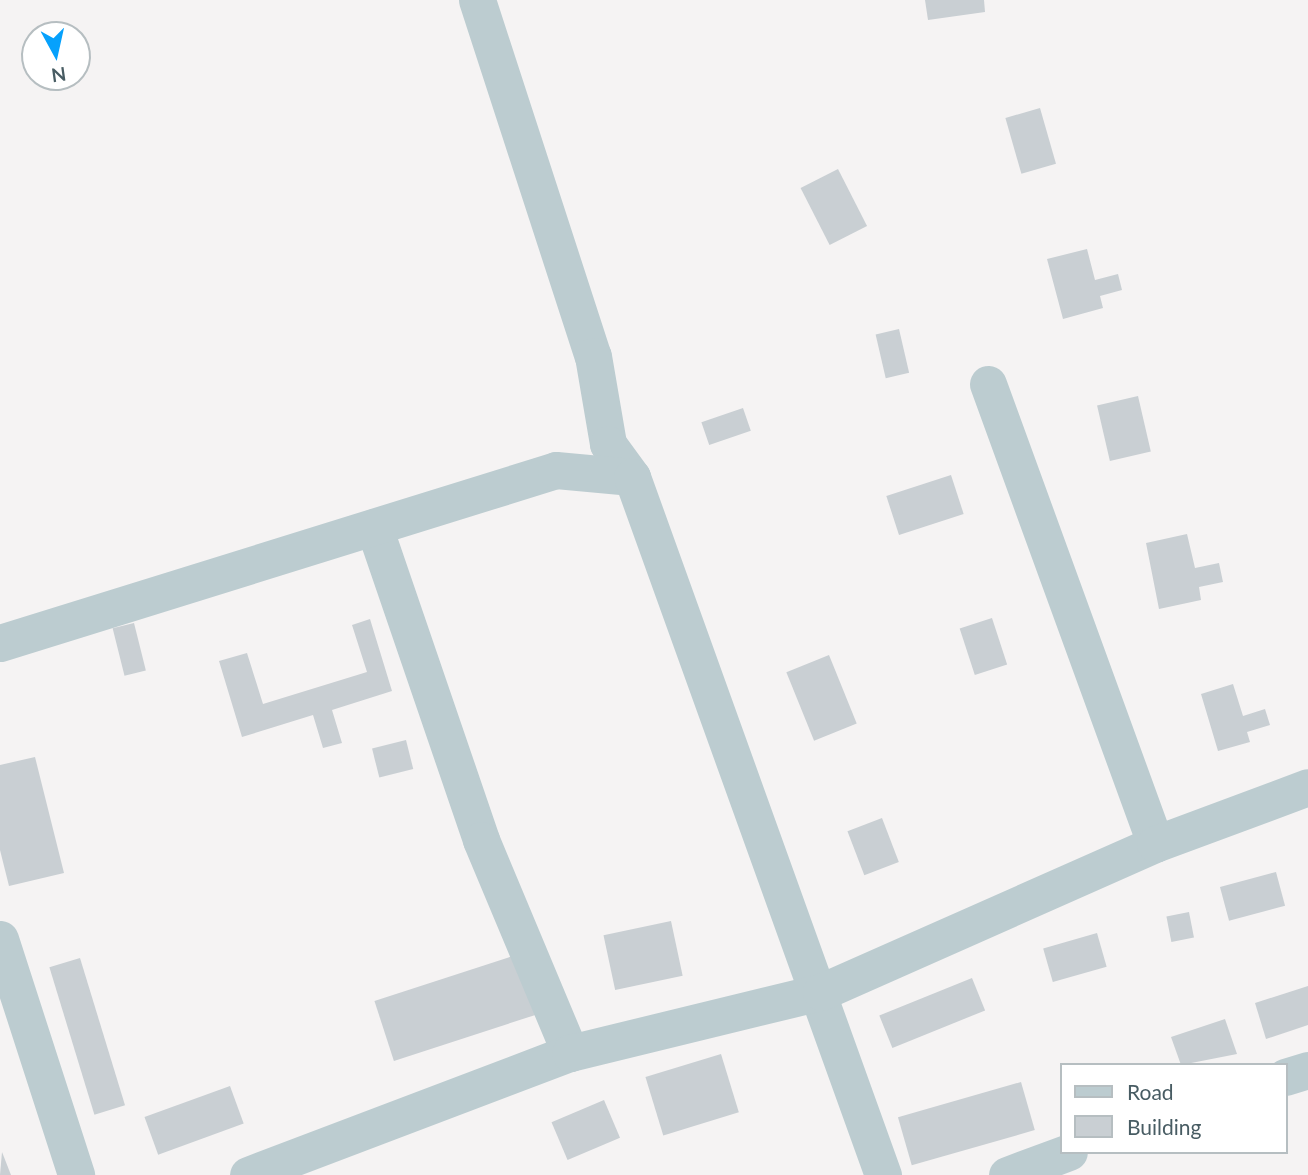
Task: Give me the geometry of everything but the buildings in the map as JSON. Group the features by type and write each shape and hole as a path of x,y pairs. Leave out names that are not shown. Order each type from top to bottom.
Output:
{"street":[{"path":"477,0 593,356 608,444 632,477 821,992 883,1175"},
{"path":"988,384 1155,844"},
{"path":"0,643 556,470 632,477"},
{"path":"374,527 481,840 570,1053"},
{"path":"248,1175 570,1053 821,992 1155,844 1308,787"},
{"path":"0,939 76,1175"},
{"path":"1287,1076 1308,1070"},
{"path":"1007,1175 1064,1154"}]}
